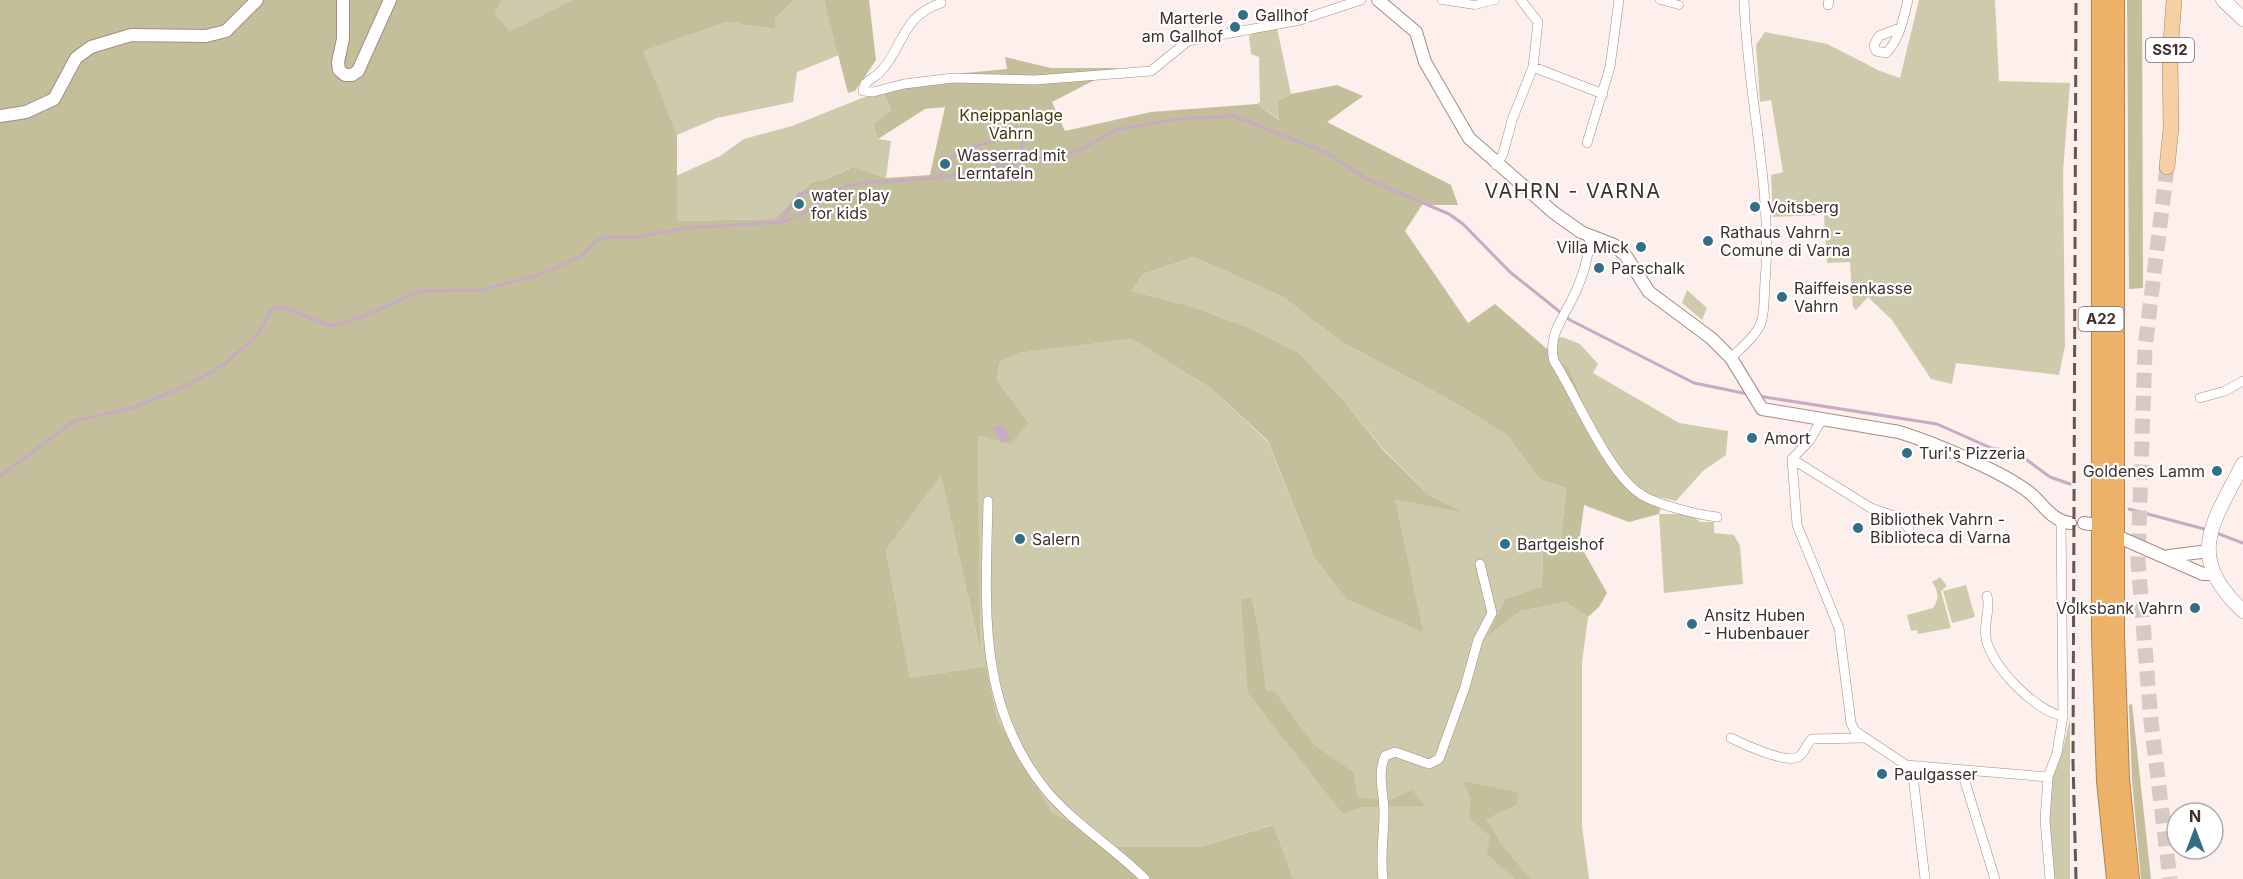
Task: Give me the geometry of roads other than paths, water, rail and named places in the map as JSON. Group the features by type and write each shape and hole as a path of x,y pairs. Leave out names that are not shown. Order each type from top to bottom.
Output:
{"highway":[{"name":"A22","path":"2101,0 2101,637 2105,758 2116,879"},
{"name":"A22","path":"2115,0 2115,636 2120,779 2130,879"}],"main road":[{"name":"SS12","path":"2167,166 2172,119 2170,55 2174,0"},
{"path":"2223,0 2243,19"},
{"path":"2243,464 2210,537 2214,574 2223,591 2243,611"}],"street":[{"path":"0,116 26,112 54,99 76,58 91,47 131,35 206,36 226,31 257,0"},
{"path":"343,0 343,39 338,62 339,70 345,75 352,75 358,71 366,57 390,0"},
{"path":"941,3 928,7 916,17 880,72 865,84 863,91 873,92 904,84 953,78 1035,80 1151,71 1188,41 1300,20 1361,0"},
{"path":"1378,0 1416,32 1425,62 1461,127 1496,165 1553,212 1590,236 1614,245 1626,256 1649,292 1711,338 1731,358 1762,409 1918,437 2015,482 2066,522 2062,716 2057,753 2048,777 2045,820 2050,879"},
{"path":"1442,0 1476,4 1495,0"},
{"path":"1496,165 1503,154 1512,120 1533,67 1538,22 1521,0"},
{"path":"1587,143 1610,68 1619,0"},
{"path":"1660,0 1679,4"},
{"path":"1731,358 1753,336 1761,322 1766,269 1765,184 1750,87 1744,0"},
{"path":"1900,28 1908,0"},
{"path":"1533,67 1603,94"},
{"path":"1590,236 1588,256 1552,344 1554,361 1626,482 1641,495 1657,502 1690,510 1697,515 1717,517"},
{"path":"2200,398 2243,381"},
{"path":"1822,419 1810,440 1792,459 1797,525 1839,628 1851,723 1863,738 1892,758 1912,767 2048,777"},
{"path":"1792,459 1871,507 1900,518 1909,529"},
{"path":"988,501 987,612 994,685 1013,740 1047,792 1145,879"},
{"path":"2166,556 2210,537"},
{"path":"2121,538 2203,574 2214,574"},
{"path":"1383,879 1381,864 1384,811 1380,766 1385,756 1395,752 1429,764 1439,759 1465,687 1478,640 1492,613 1480,564"},
{"path":"1988,596 1990,608 1986,639 1996,661 2037,706 2062,716"},
{"path":"1843,738 1851,723"},
{"path":"1731,738 1771,754 1792,759 1800,756 1812,739 1863,738"},
{"path":"1912,767 1925,879"},
{"path":"1962,772 1995,879"}],"waterway":[{"path":"0,476 74,421 132,408 188,385 225,364 258,334 272,309 283,307 331,326 359,318 421,291 481,290 539,275 580,257 597,240 608,237 636,237 687,228 784,222 806,212 837,189 859,183 939,178 1080,150 1116,130 1175,119 1234,116 1327,153 1367,179 1449,214 1463,224 1510,272 1570,320 1694,383 1748,394"},
{"path":"939,178 945,166 961,152 1014,133"},
{"path":"1027,133 1029,135 1021,147 1031,160"},
{"path":"780,222 799,194 815,190 830,194"},
{"path":"1758,396 1937,424 1991,448 2016,452 2050,477 2070,484"},
{"path":"2129,509 2208,530"},
{"path":"2214,532 2243,543"}],"tunnel":[{"path":"2167,167 2145,348 2138,561 2151,721 2170,879"}],"railway":[{"path":"2076,0 2073,761 2076,879"}],"place":[{"name":"Gallhof","path":"1243,15"},
{"name":"Marterle am Gallhof","path":"1235,27"},
{"name":"Wasserrad mit Lerntafeln","path":"945,164"},
{"name":"water play for kids","path":"799,204"},
{"name":"Voitsberg","path":"1755,207"},
{"name":"Rathaus Vahrn - Comune di Varna","path":"1708,241"},
{"name":"Villa Mick","path":"1641,247"},
{"name":"Parschalk","path":"1599,268"},
{"name":"Raiffeisenkasse Vahrn","path":"1782,297"},
{"name":"Amort","path":"1752,438"},
{"name":"Turi's Pizzeria","path":"1907,453"},
{"name":"Goldenes Lamm","path":"2217,471"},
{"name":"Bibliothek Vahrn - Biblioteca di Varna","path":"1858,528"},
{"name":"Salern","path":"1020,539"},
{"name":"Bartgeishof","path":"1505,544"},
{"name":"Volksbank Vahrn","path":"2195,608"},
{"name":"Ansitz Huben - Hubenbauer","path":"1692,624"},
{"name":"Paulgasser","path":"1882,774"}],"district":[{"name":"VAHRN - VARNA","path":"1573,191"}],"park label":[{"name":"Kneippanlage Vahrn","path":"1011,124"}]}
